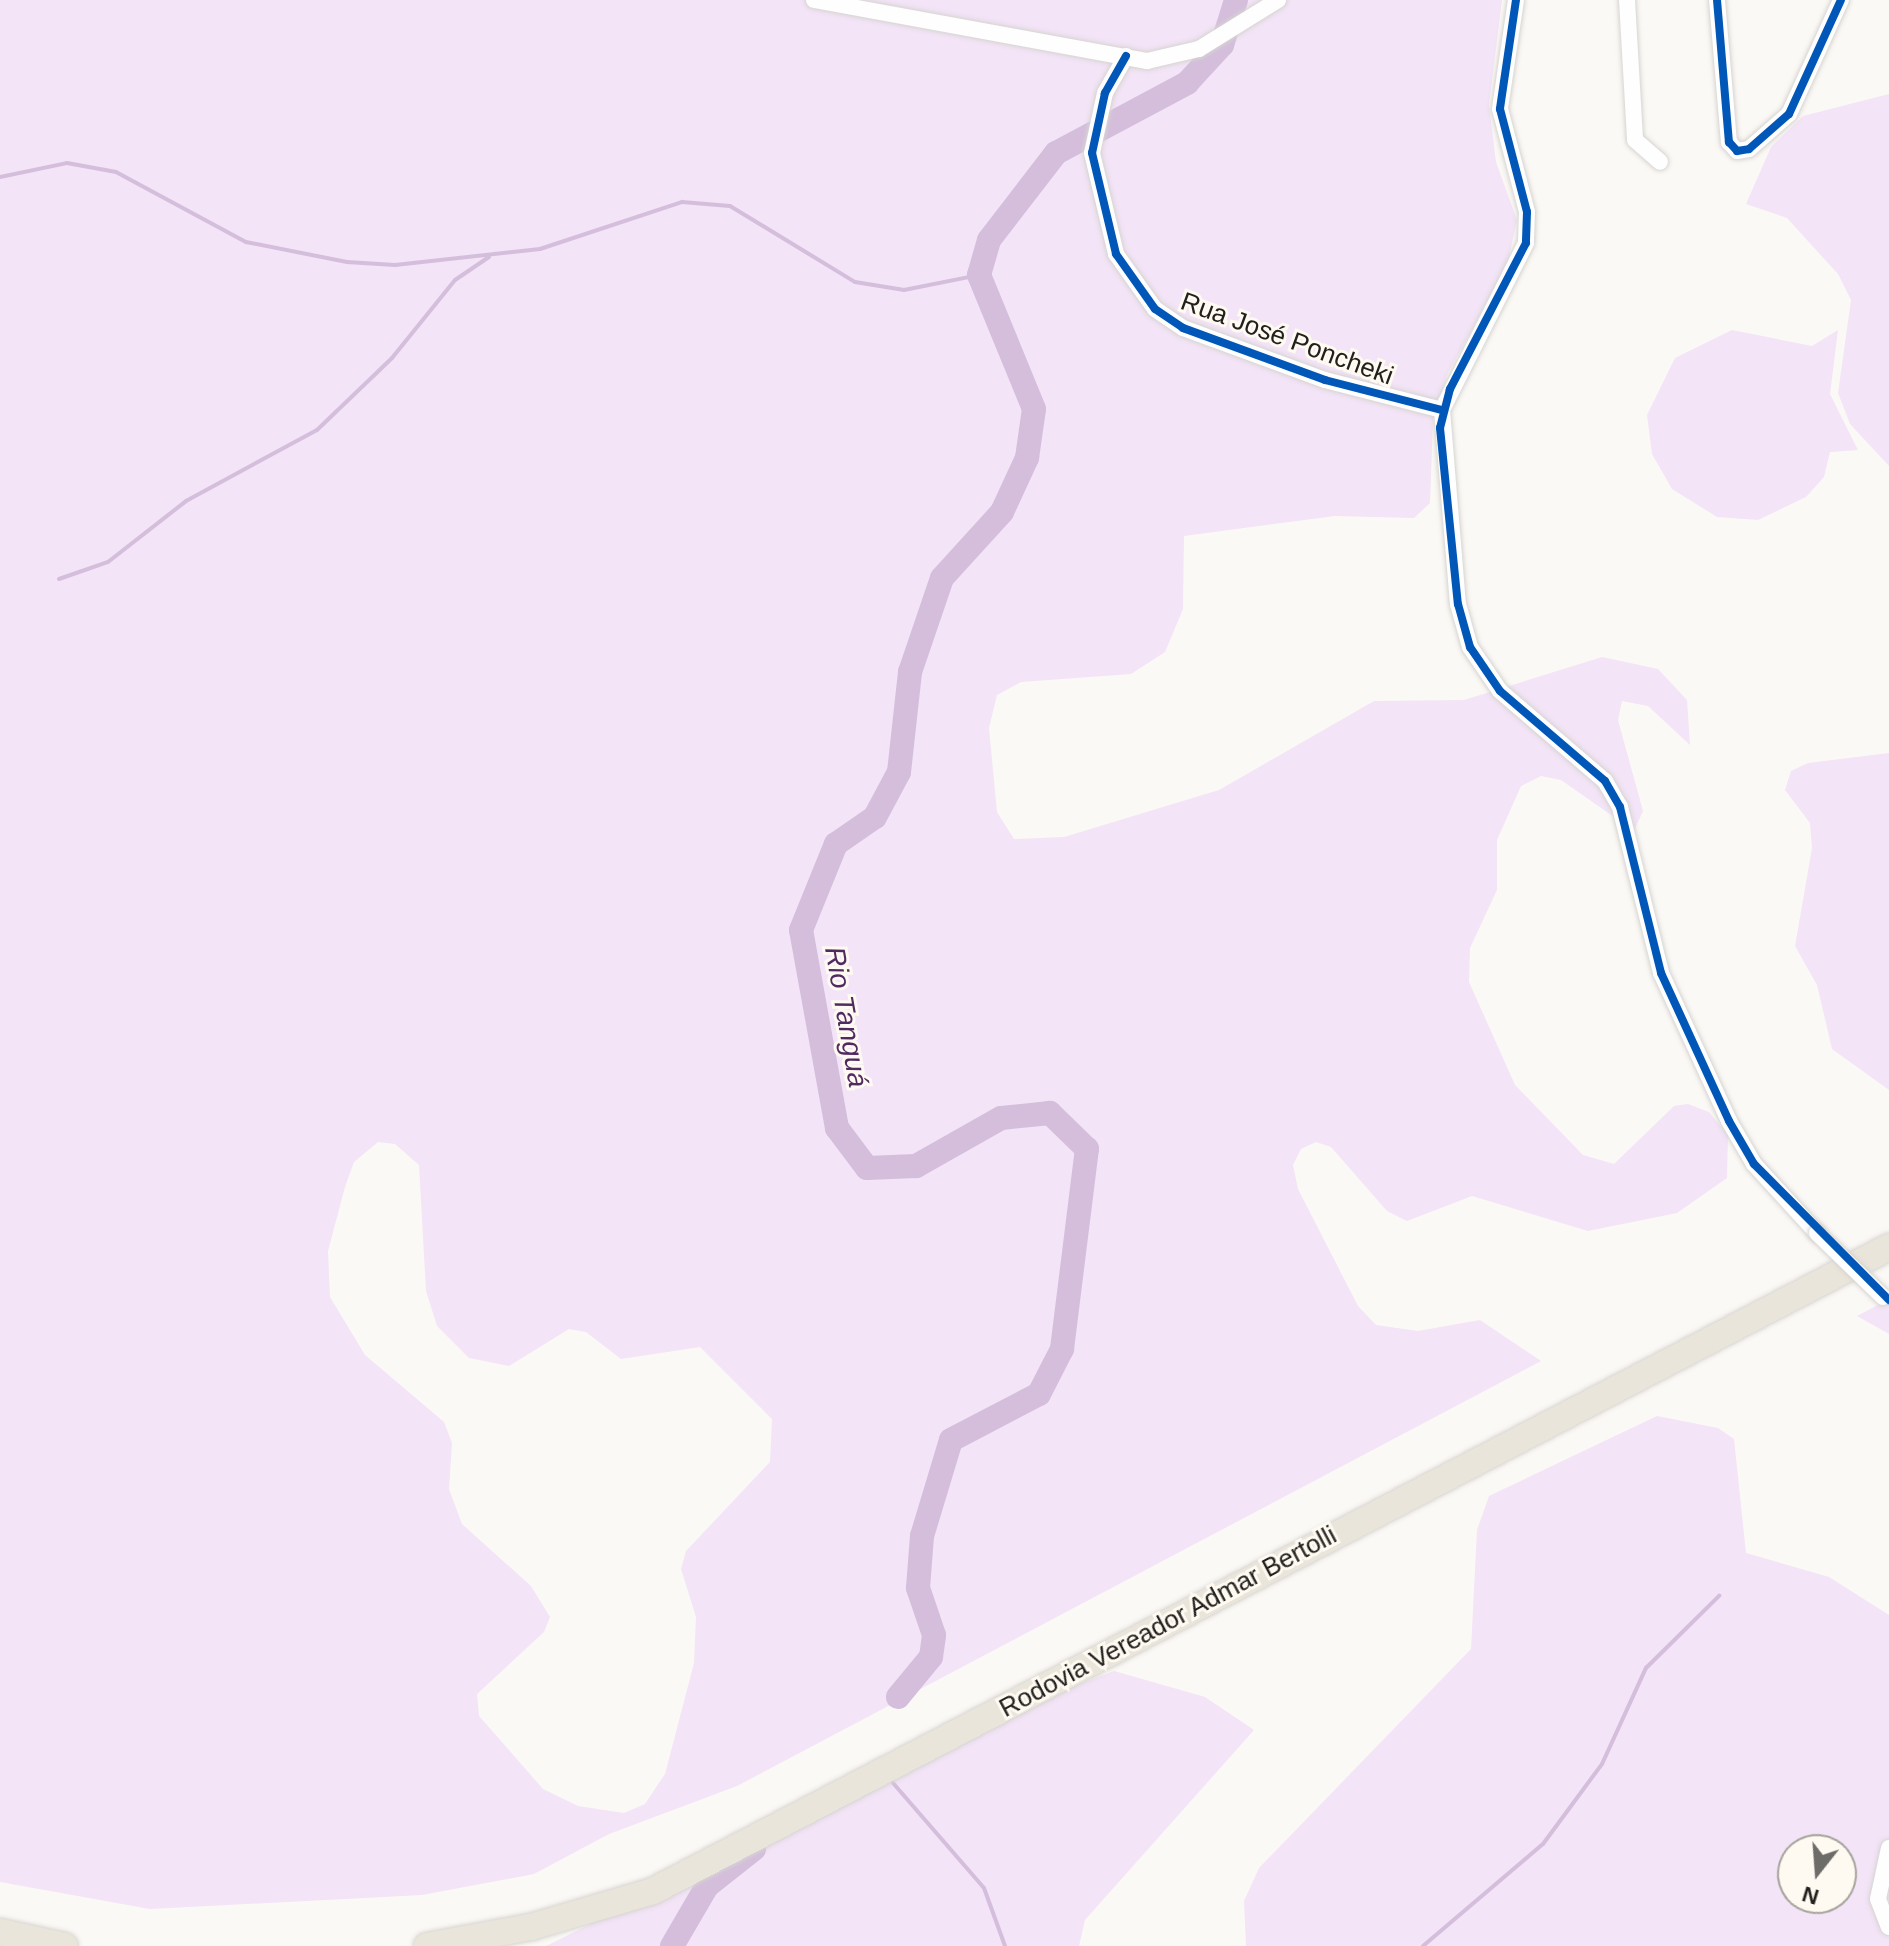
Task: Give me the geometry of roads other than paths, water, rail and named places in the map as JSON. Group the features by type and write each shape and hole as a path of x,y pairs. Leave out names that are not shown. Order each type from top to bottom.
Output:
{"highway":[{"name":"Rodovia Vereador Admar Bertolli","path":"427,1946 531,1927 653,1891 1889,1247"},
{"path":"0,1932 65,1946"}],"street":[{"path":"814,0 1126,56 1171,61 1278,0"},
{"path":"1516,0 1500,109 1527,212 1526,243 1442,410 1458,604 1470,647 1500,691 1605,781 1620,807 1661,973 1729,1121 1754,1164 1817,1233 1886,1298"},
{"path":"1627,0 1635,140 1660,162"},
{"path":"1717,0 1729,142 1749,149 1800,98 1841,0"},
{"name":"Rua José Poncheki","path":"1126,56 1105,93 1092,153 1116,254 1155,309 1183,328 1325,380 1442,410"},
{"path":"1889,1848 1878,1899 1889,1927"}],"waterway":[{"name":"Rio Tanguá","path":"898,1697 931,1657 934,1635 918,1588 922,1536 951,1440 1039,1394 1062,1349 1087,1149 1050,1113 1001,1118 916,1166 867,1168 837,1128 801,930 836,844 875,817 899,772 910,672 942,578 1002,512 1027,458 1034,409 979,275 989,240 1056,153 1187,83 1222,45 1236,0"},
{"path":"0,177 67,163 116,172 246,242 347,262 395,265 540,249 682,202 730,206 855,282 904,290 979,275"},
{"path":"59,579 108,562 186,501 317,430 392,358 455,280 489,257"},
{"path":"1423,1946 1543,1844 1602,1764 1646,1668 1719,1596"},
{"path":"893,1783 984,1888 1005,1946"},
{"name":"Rio Tanguá","path":"672,1946 707,1886 754,1849"}]}
